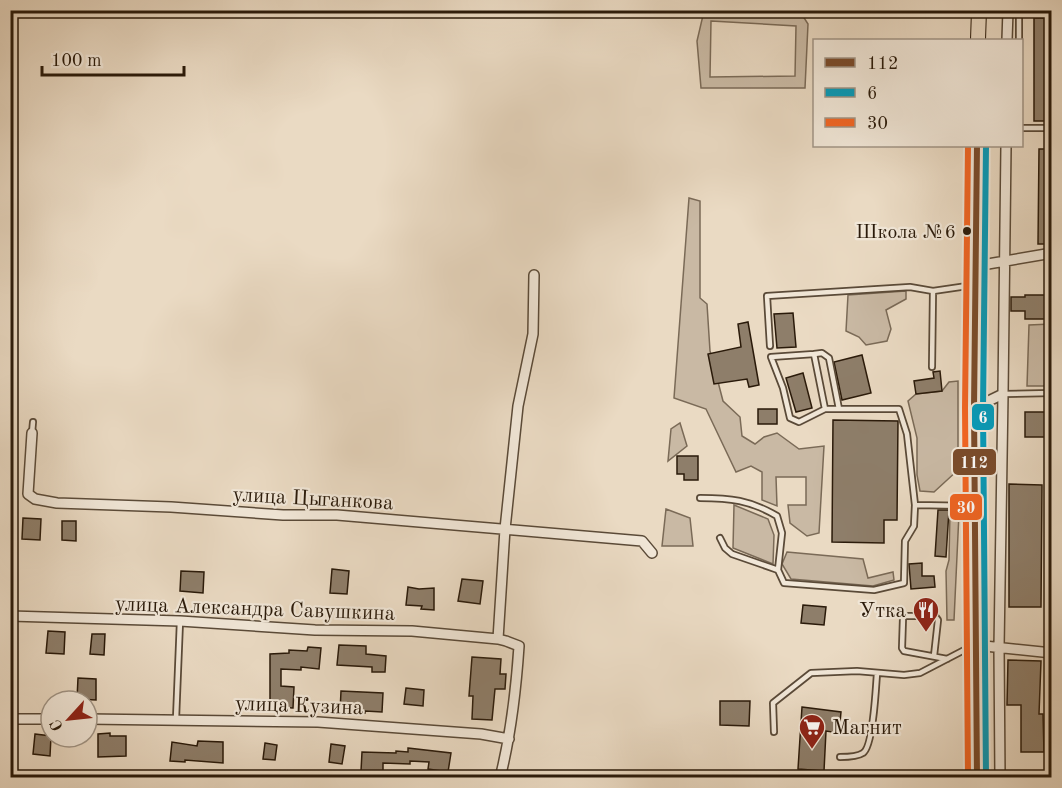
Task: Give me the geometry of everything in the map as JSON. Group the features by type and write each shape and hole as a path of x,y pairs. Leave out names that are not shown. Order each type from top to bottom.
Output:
{"main road":[{"path":"978,39 979,10"},
{"path":"977,147 974,408 977,777"}],"street":[{"path":"1007,39 1008,10"},
{"path":"1000,777 999,648 1006,147"},
{"path":"976,266 1052,253"},
{"path":"501,777 515,696 519,646 498,639 505,529 518,406 533,333 534,275"},
{"path":"974,408 1003,394"},
{"name":"улица Цыганкова","path":"32,433 28,494 46,501 283,515 337,515 505,529 642,541 652,553"},
{"path":"1050,446 1052,683"},
{"name":"улица Александра Савушкина","path":"10,616 180,621 315,630 412,631 498,639"},
{"path":"975,645 1051,653"},
{"path":"10,719 39,719"},
{"name":"улица Кузина","path":"99,719 318,722 481,734 509,739"}],"lane":[{"path":"1019,10 1019,39"},
{"path":"1023,128 1052,128"},
{"path":"770,346 767,296 910,288 933,291 976,285"},
{"path":"932,367 933,291"},
{"path":"700,498 732,498 762,507 777,516 782,533 778,570 784,583 874,590 904,583 905,541 914,526 915,505 907,434 899,409 839,409 825,409 799,422 790,418 783,388 771,357 822,353 829,358 839,409"},
{"path":"814,354 825,409"},
{"path":"1003,394 1052,393"},
{"path":"32,433 33,422"},
{"path":"915,505 975,506"},
{"path":"720,538 725,548 732,554 778,570"},
{"path":"934,656 938,620 935,616 905,616 903,618 902,648 904,651 948,659"},
{"path":"176,719 180,621"},
{"path":"774,732 773,702 811,673 904,675 920,673 975,645"},
{"path":"840,757 861,755 867,750 877,673"}],"shaded area":[{"path":"760,10 801,13 808,24 805,88 701,88 697,41 704,11","holes":["711,21 796,26 795,76 710,77"]},
{"path":"689,198 700,201 700,298 707,304 710,351 723,401 740,417 742,436 755,444 764,437 777,433 799,449 824,446 819,533 807,536 790,523 788,505 806,505 806,477 776,477 777,506 762,500 762,472 751,466 736,472 706,409 674,398"},
{"path":"906,291 906,299 886,310 891,329 887,341 866,345 859,337 846,331 848,295"},
{"path":"1051,324 1051,386 1027,386 1029,325"},
{"path":"958,381 958,470 934,492 920,491 917,475 917,438 908,401 916,394 942,391 949,382"},
{"path":"680,423 687,446 668,461 671,429"},
{"path":"734,505 768,519 774,535 773,564 733,548"},
{"path":"666,509 690,518 693,546 662,546"},
{"path":"950,511 959,513 954,620 947,620 946,571 949,560"},
{"path":"787,552 863,559 868,578 893,572 894,580 873,586 791,579 782,564"}],"building":[{"path":"1034,18 1052,18 1052,121 1034,121"},
{"path":"1039,149 1052,149 1052,244 1038,244"},
{"path":"1025,295 1052,295 1052,319 1025,319 1025,311 1011,311 1011,297 1025,297"},
{"path":"793,313 796,347 777,348 774,314"},
{"path":"748,322 759,385 749,387 747,379 714,384 708,354 741,347 738,324"},
{"path":"862,355 871,393 842,400 834,362"},
{"path":"940,371 942,391 916,394 914,381 934,378 933,372"},
{"path":"803,373 812,408 796,412 786,378"},
{"path":"758,409 777,409 777,424 758,424"},
{"path":"1025,412 1050,412 1050,437 1025,437"},
{"path":"833,420 898,421 897,520 884,520 884,543 832,542"},
{"path":"677,456 698,456 698,480 684,480 684,474 677,474"},
{"path":"1009,484 1042,485 1041,607 1009,607"},
{"path":"938,510 949,510 946,557 935,556"},
{"path":"23,518 41,519 40,540 22,539"},
{"path":"62,521 76,521 76,541 62,540"},
{"path":"922,563 922,576 934,576 935,587 911,589 909,564"},
{"path":"332,569 349,571 347,594 330,593"},
{"path":"181,571 204,572 203,593 180,591"},
{"path":"462,579 483,581 480,604 458,601"},
{"path":"408,587 434,588 434,610 421,609 422,606 406,605"},
{"path":"803,605 826,607 824,625 801,623"},
{"path":"48,631 65,632 64,654 46,653"},
{"path":"92,634 105,634 104,655 90,654"},
{"path":"339,645 366,646 366,654 386,656 385,672 372,672 372,667 337,665"},
{"path":"308,647 321,648 319,669 301,667 301,670 281,669 281,686 294,687 293,708 270,707 270,654 289,653 289,650 307,651"},
{"path":"472,657 501,659 500,674 506,674 505,689 495,689 492,720 472,719 473,696 469,696"},
{"path":"1008,660 1041,661 1039,714 1043,714 1044,752 1021,752 1021,705 1007,705"},
{"path":"78,678 96,679 96,689 77,689"},
{"path":"406,688 424,690 423,706 404,704"},
{"path":"341,691 383,693 382,712 340,712"},
{"path":"720,701 750,701 749,726 720,725"},
{"name":"Магнит","path":"802,707 841,712 839,733 826,731 824,771 798,769"},
{"path":"35,734 39,734 39,749 50,749 50,756 33,754"},
{"path":"99,734 126,736 126,756 98,757"},
{"path":"198,741 223,742 223,763 170,761 172,742 197,746"},
{"path":"265,743 277,745 275,760 263,759"},
{"path":"331,744 345,746 342,764 329,762"},
{"path":"408,748 451,753 448,772 428,769 429,762 410,761 410,764 383,763 383,772 361,771 362,752 408,752"}],"transit line":[{"name":"30","path":"968,147 965,408 968,778"},
{"name":"112","path":"977,147 974,408 977,778"},
{"name":"6","path":"986,147 983,408 986,778"}],"place":[{"name":"Школа №6","path":"967,231"},
{"name":"Утка","path":"926,633"},
{"name":"Магнит","path":"812,750"}]}
